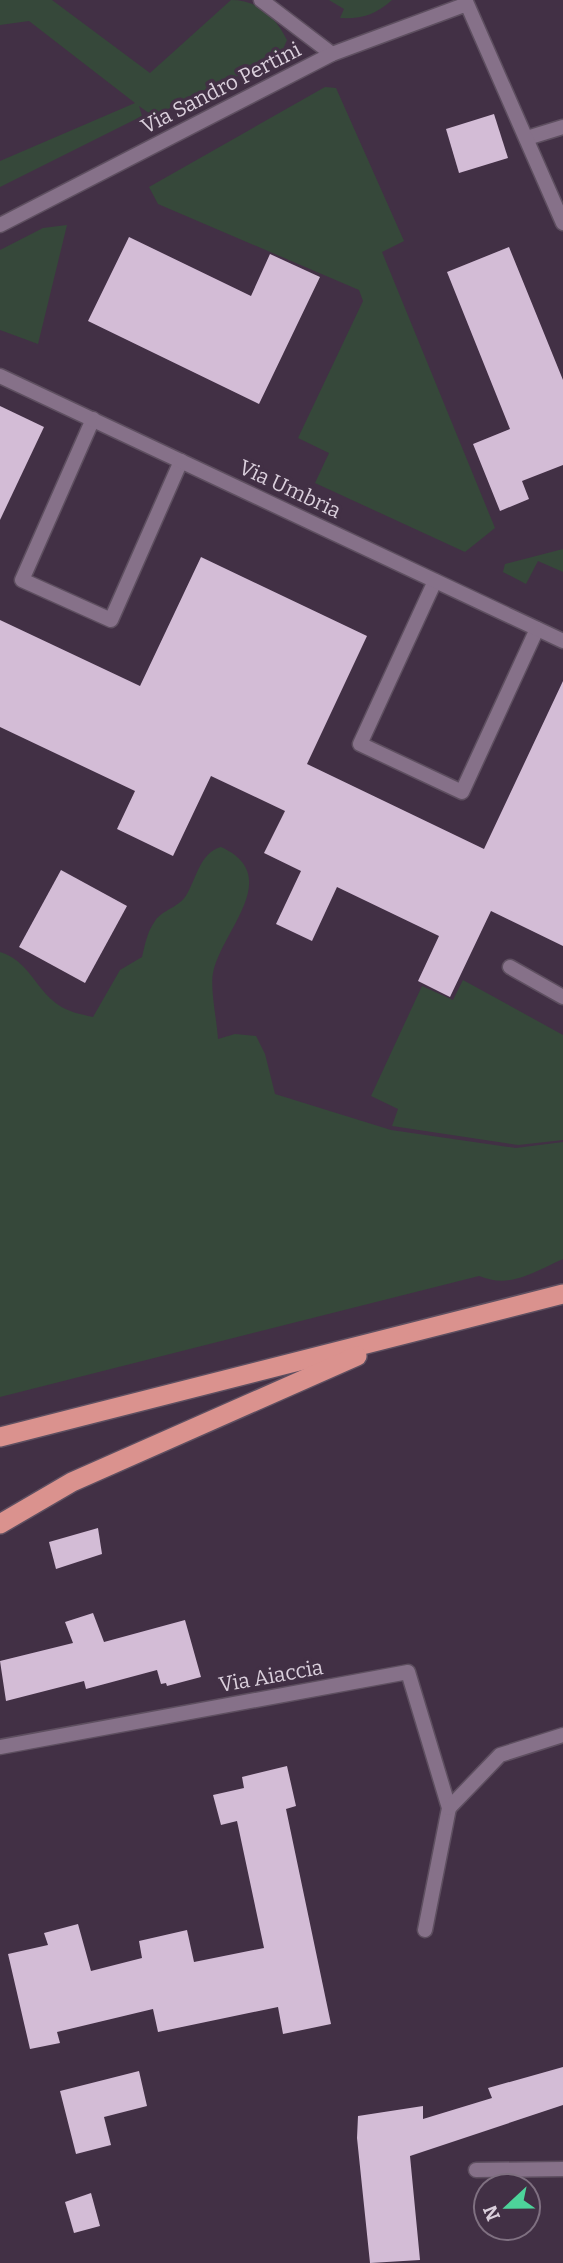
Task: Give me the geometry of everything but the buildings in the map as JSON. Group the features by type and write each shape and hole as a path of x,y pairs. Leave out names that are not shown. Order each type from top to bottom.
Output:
{"highway":[{"path":"0,1437 563,1294"},
{"path":"0,1524 72,1482 412,1332"}],"street":[{"path":"261,0 332,54"},
{"path":"467,2 563,223"},
{"name":"Via Sandro Pertini","path":"0,225 332,54 467,2"},
{"path":"527,138 563,127"},
{"name":"Via Umbria","path":"0,376 563,641"},
{"path":"93,419 22,580 111,620 181,461"},
{"path":"435,581 360,744 462,792 537,629"},
{"path":"510,967 563,997"},
{"name":"Via Aiaccia","path":"0,1747 408,1672 449,1808 425,1930"},
{"path":"449,1808 500,1755 563,1735"},
{"path":"476,2170 563,2169"}],"green space":[{"path":"0,0 52,0 150,73 231,0 249,3 265,11 287,40 280,56 153,116 139,106 142,116 0,187 0,161 135,103 29,21 0,25"},
{"path":"329,0 392,0 374,13 362,17 340,18 344,9"},
{"path":"325,87 336,88 404,241 382,252 495,528 465,552 315,483 329,453 298,438 363,301 359,290 158,204 149,187"},
{"path":"67,225 38,344 0,330 0,250 43,228"},
{"path":"563,549 563,572 538,561 526,584 503,572 505,564"},
{"path":"221,847 239,859 248,873 249,889 213,973 218,1039 235,1034 256,1036 265,1054 275,1094 391,1130 516,1148 563,1142 563,1259 512,1280 491,1280 479,1276 0,1397 0,952 18,961 57,1004 70,1011 93,1017 120,970 142,957 148,934 155,921 184,899 208,854"},
{"path":"463,980 563,1035 563,1140 518,1145 392,1126 398,1109 371,1096 422,986 453,1000"}]}
